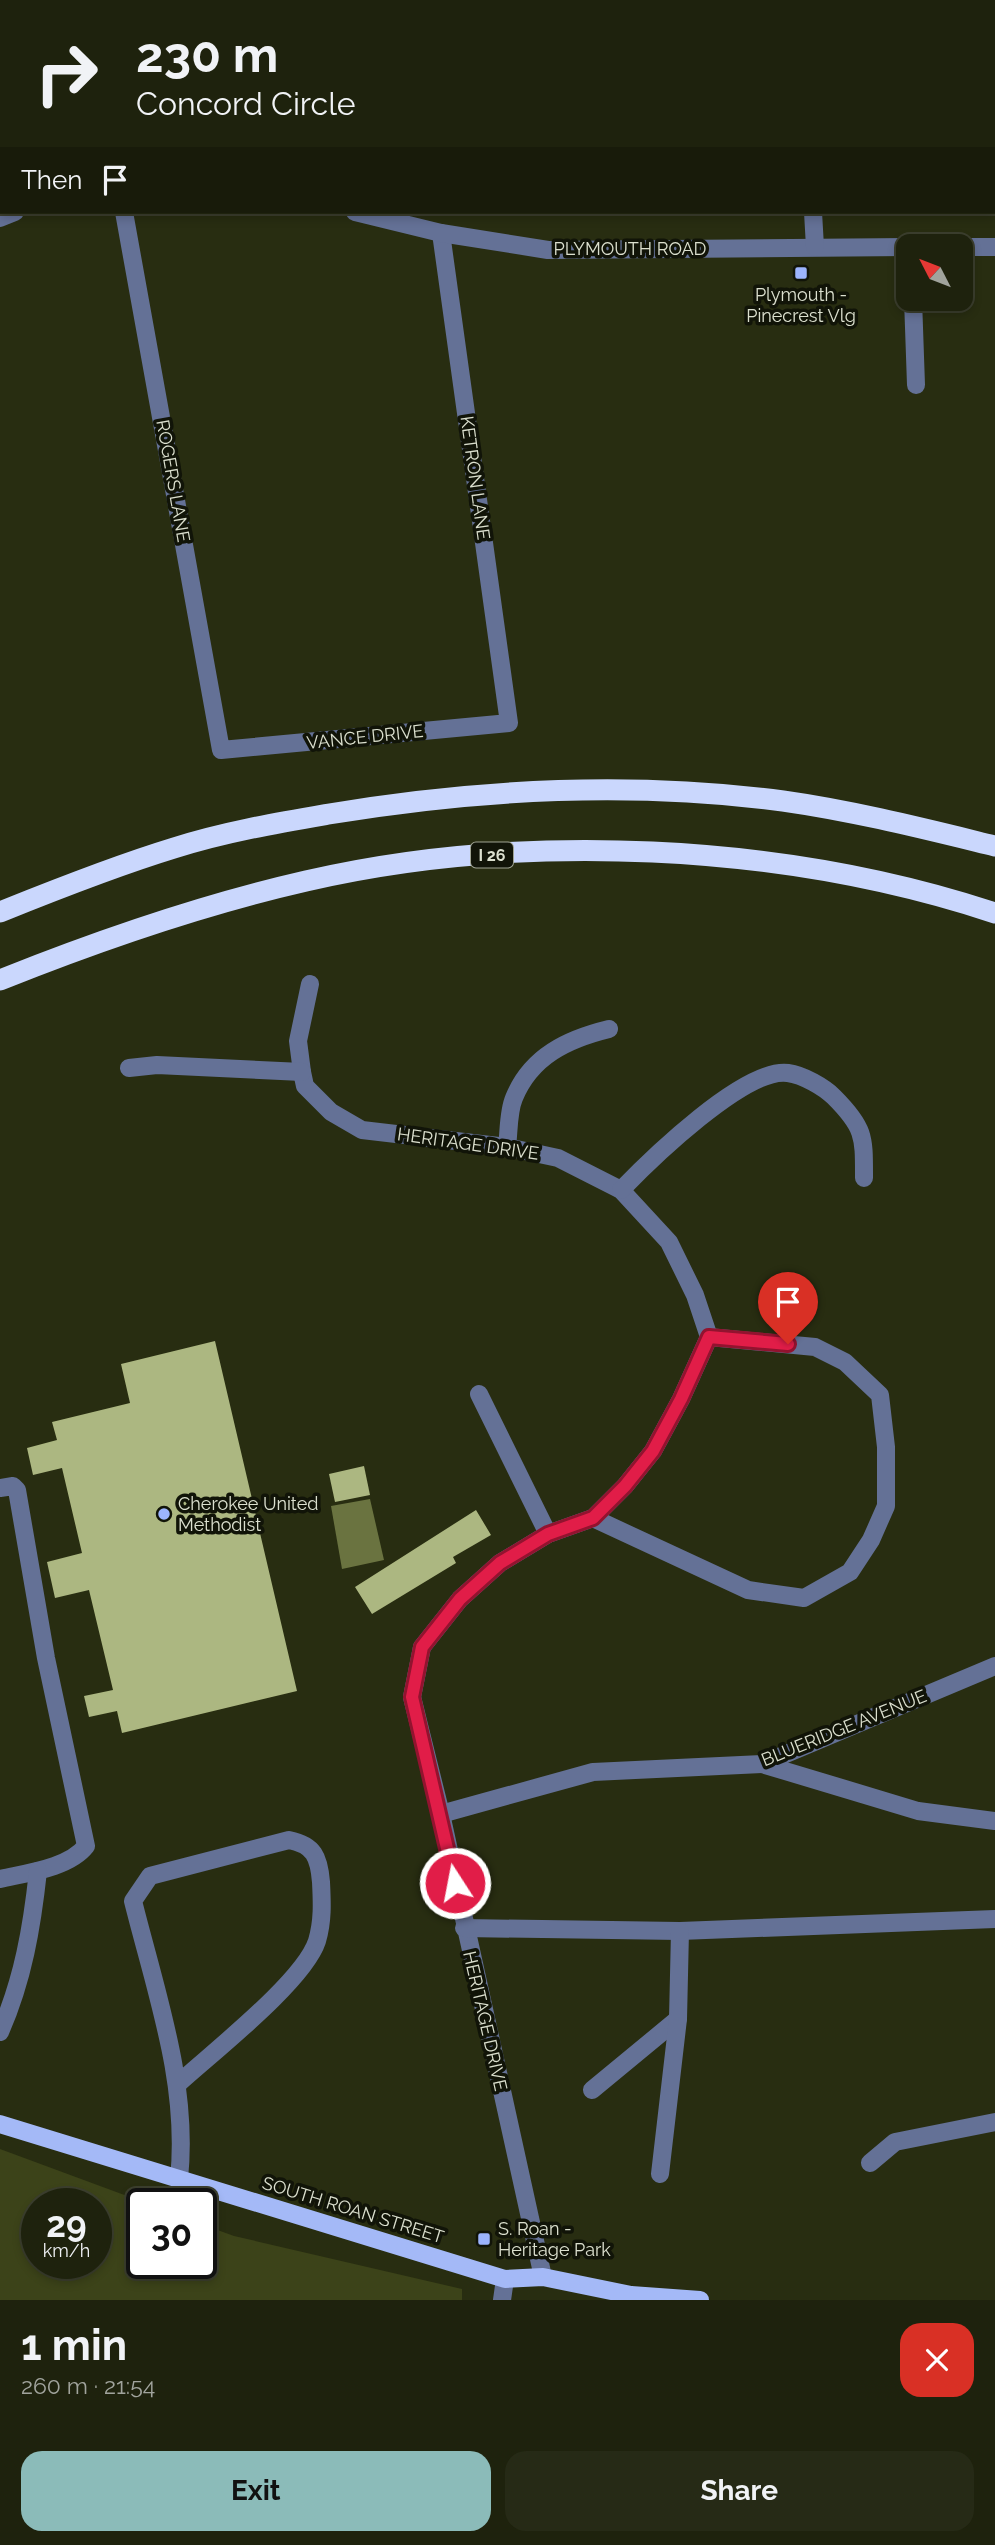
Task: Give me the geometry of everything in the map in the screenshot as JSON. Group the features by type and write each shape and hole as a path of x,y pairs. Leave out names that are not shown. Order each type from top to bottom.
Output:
{"highway":[{"path":"0,912 175,847 277,823 477,793 563,789 681,791 783,802 909,825 995,846"},
{"name":"I 26","path":"0,980 101,940 233,899 309,880 409,863 508,853 617,852 728,858 841,874 922,892 995,913"}],"main road":[{"name":"SOUTH ROAN STREET","path":"0,2124 505,2279 543,2277 631,2295 698,2300"}],"street":[{"name":"ROGERS LANE","path":"124,214 221,751"},
{"name":"PLYMOUTH ROAD","path":"363,214 440,233 548,250 896,247"},
{"path":"813,214 815,247"},
{"name":"KETRON LANE","path":"440,233 509,723"},
{"path":"973,247 995,247"},
{"path":"913,312 916,385"},
{"name":"VANCE DRIVE","path":"221,751 509,723"},
{"name":"HERITAGE DRIVE","path":"310,984 298,1041 302,1072 305,1086 331,1112 362,1130 507,1147 558,1158 621,1190 669,1242 695,1295 709,1337 681,1399 653,1451 625,1486 593,1518 548,1534 500,1563 460,1599 422,1647 412,1697 442,1814 464,1928 543,2277"},
{"path":"507,1147 513,1099 531,1069 554,1049 581,1035 609,1029"},
{"path":"129,1068 157,1065 302,1072"},
{"path":"621,1190 665,1145 704,1115 766,1075 788,1073 825,1088 846,1109 864,1136 864,1178"},
{"path":"593,1518 748,1590 804,1598 850,1572 871,1540 886,1506 886,1447 880,1395 845,1362 815,1347 709,1337"},
{"path":"479,1394 548,1534"},
{"path":"0,1488 13,1486 17,1490 46,1658 86,1846 80,1854 38,1871 0,1879"},
{"name":"BLUERIDGE AVENUE","path":"442,1814 593,1772 762,1764 995,1665"},
{"path":"762,1764 918,1811 995,1821"},
{"path":"179,2083 296,1976 317,1942 323,1913 320,1867 312,1850 304,1843 289,1840 150,1875 139,1887 133,1901 179,2083 183,2144 179,2179"},
{"path":"0,2032 12,2004 31,1936 38,1871"},
{"path":"464,1928 680,1931 995,1919"},
{"path":"660,2174 678,2019 680,1931"},
{"path":"592,2090 678,2019"},
{"path":"870,2163 895,2143 995,2122"},
{"path":"502,2300 505,2279"}],"shaded area":[{"path":"370,1499 384,1560 342,1569 331,1506"},
{"path":"0,2149 105,2188 21,2188 21,2279 112,2279 112,2190 126,2196 126,2279 217,2279 217,2230 462,2289 462,2300 0,2300"}],"building":[{"name":"Cherokee United Methodist","path":"215,1341 297,1691 122,1733 117,1711 89,1717 84,1696 113,1690 89,1590 55,1598 47,1562 82,1553 62,1468 33,1475 27,1448 57,1440 52,1422 130,1403 121,1364"},
{"path":"364,1466 370,1495 335,1502 329,1474"},
{"path":"476,1510 491,1535 453,1557 456,1563 372,1614 355,1587"}],"place":[{"name":"Plymouth - Pinecrest Vlg","path":"801,273"},
{"name":"Cherokee United Methodist","path":"164,1514"},
{"name":"S. Roan - Heritage Park","path":"484,2239"}],"route":[{"path":"455,1883 442,1814 412,1697 422,1647 460,1599 500,1563 548,1534 593,1518 625,1486 653,1451 681,1399 709,1337 788,1344"}]}
